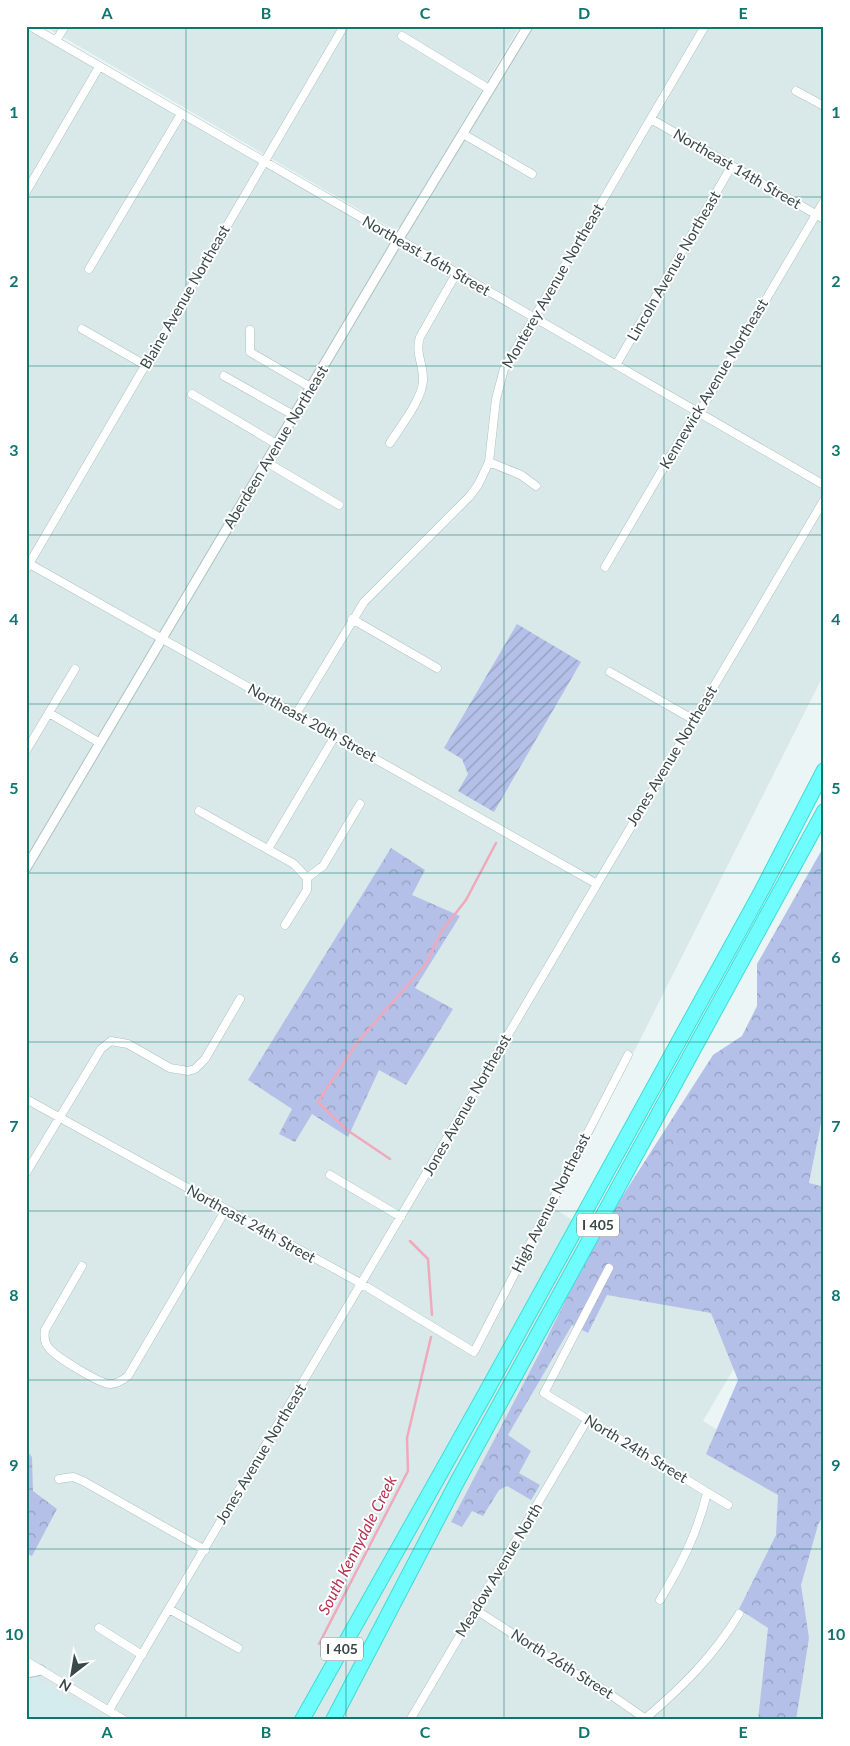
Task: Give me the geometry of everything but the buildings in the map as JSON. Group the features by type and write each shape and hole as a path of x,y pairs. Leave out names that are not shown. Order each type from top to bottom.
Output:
{"highway":[{"name":"I 405","path":"302,1720 384,1578 762,890 824,770"},
{"name":"I 405","path":"328,1720 824,811"},
{"path":"295,1720 384,1578"},
{"path":"333,1720 373,1639"}],"street":[{"name":"Northeast 16th Street","path":"30,26 456,274 824,485"},
{"path":"56,41 65,26"},
{"name":"Blaine Avenue Northeast","path":"27,565 344,26"},
{"name":"Aberdeen Avenue Northeast","path":"26,868 268,463 398,240 528,26"},
{"name":"Monterey Avenue Northeast","path":"296,714 364,602 469,497 478,485 488,462 496,399 504,369 705,26"},
{"path":"402,36 490,89"},
{"path":"26,192 99,67"},
{"path":"796,91 824,106"},
{"path":"89,269 181,114"},
{"name":"Northeast 14th Street","path":"651,119 731,167 824,219"},
{"path":"463,134 532,174"},
{"name":"Lincoln Avenue Northeast","path":"616,365 731,167"},
{"name":"Kennewick Avenue Northeast","path":"605,567 691,421 699,413 824,201"},
{"path":"390,443 421,392 423,378 417,346 420,337 456,274"},
{"path":"82,329 145,365"},
{"path":"250,330 250,352 312,388"},
{"path":"224,376 295,416"},
{"path":"192,394 278,445"},
{"path":"488,462 521,475 536,486"},
{"path":"268,463 339,505"},
{"name":"Jones Avenue Northeast","path":"109,1710 824,500"},
{"name":"Northeast 20th Street","path":"27,565 162,638 597,884"},
{"path":"352,619 437,668"},
{"path":"26,751 75,669"},
{"path":"610,672 694,720"},
{"path":"49,713 100,743"},
{"path":"268,849 335,736"},
{"path":"307,878 323,866 360,804"},
{"path":"200,811 299,868 307,878 307,890 285,925"},
{"path":"26,1173 97,1054 111,1041 128,1044 170,1068 188,1071 195,1068 205,1059 240,999"},
{"name":"High Avenue Northeast","path":"474,1352 628,1055"},
{"name":"Northeast 24th Street","path":"26,1099 362,1284 474,1352"},
{"path":"330,1175 401,1217"},
{"path":"82,1266 45,1330 44,1341 52,1351 100,1381 111,1384 118,1383 128,1376 225,1210"},
{"name":"North 24th Street","path":"609,1268 544,1393 728,1505"},
{"name":"Meadow Avenue North","path":"412,1717 587,1420"},
{"path":"59,1479 73,1477 83,1481 205,1550"},
{"path":"660,1600 691,1544 707,1493"},
{"path":"170,1609 238,1648"},
{"name":"North 26th Street","path":"476,1610 647,1719"},
{"path":"647,1719 702,1666 721,1643 739,1614"},
{"path":"99,1628 142,1655"},
{"path":"26,1661 124,1720"},
{"path":"26,1673 41,1670"},
{"path":"412,1717 421,1720"}],"shaded area":[{"path":"26,26 399,239 527,26 824,26 824,674 555,1209 754,1334 703,1421 789,1473 824,1445 824,1720 26,1720"},
{"path":"44,26 520,26 401,226 394,230"},
{"path":"824,1109 824,1187 809,1184"},
{"path":"35,1678 105,1720 26,1720 26,1679"}],"green space":[{"path":"517,624 581,662 494,812 458,791 468,774 462,759 444,748"},
{"path":"824,846 824,947 820,953 824,953 824,1109 809,1183 824,1187 824,1513 818,1525 801,1585 809,1638 796,1720 758,1720 768,1628 739,1609 776,1535 778,1495 706,1454 738,1380 711,1313 607,1295 588,1333 572,1325 508,1435 531,1451 519,1473 540,1485 531,1500 507,1486 499,1490 483,1516 472,1511 462,1527 451,1522 538,1356 600,1231 713,1055 742,1036 757,1006 757,964"},
{"path":"391,848 425,870 412,895 460,916 415,988 453,1009 406,1085 379,1070 348,1137 312,1114 295,1142 279,1134 292,1109 248,1080"},
{"path":"26,1450 32,1457 33,1491 57,1509 32,1556 26,1553"}],"waterway":[{"name":"South Kennydale Creek","path":"390,1159 347,1130 318,1102 356,1044 426,964 441,932 466,900 496,843"},
{"name":"South Kennydale Creek","path":"410,1241 428,1259 432,1315"},
{"name":"South Kennydale Creek","path":"319,1644 408,1471 407,1438 431,1337"}]}
